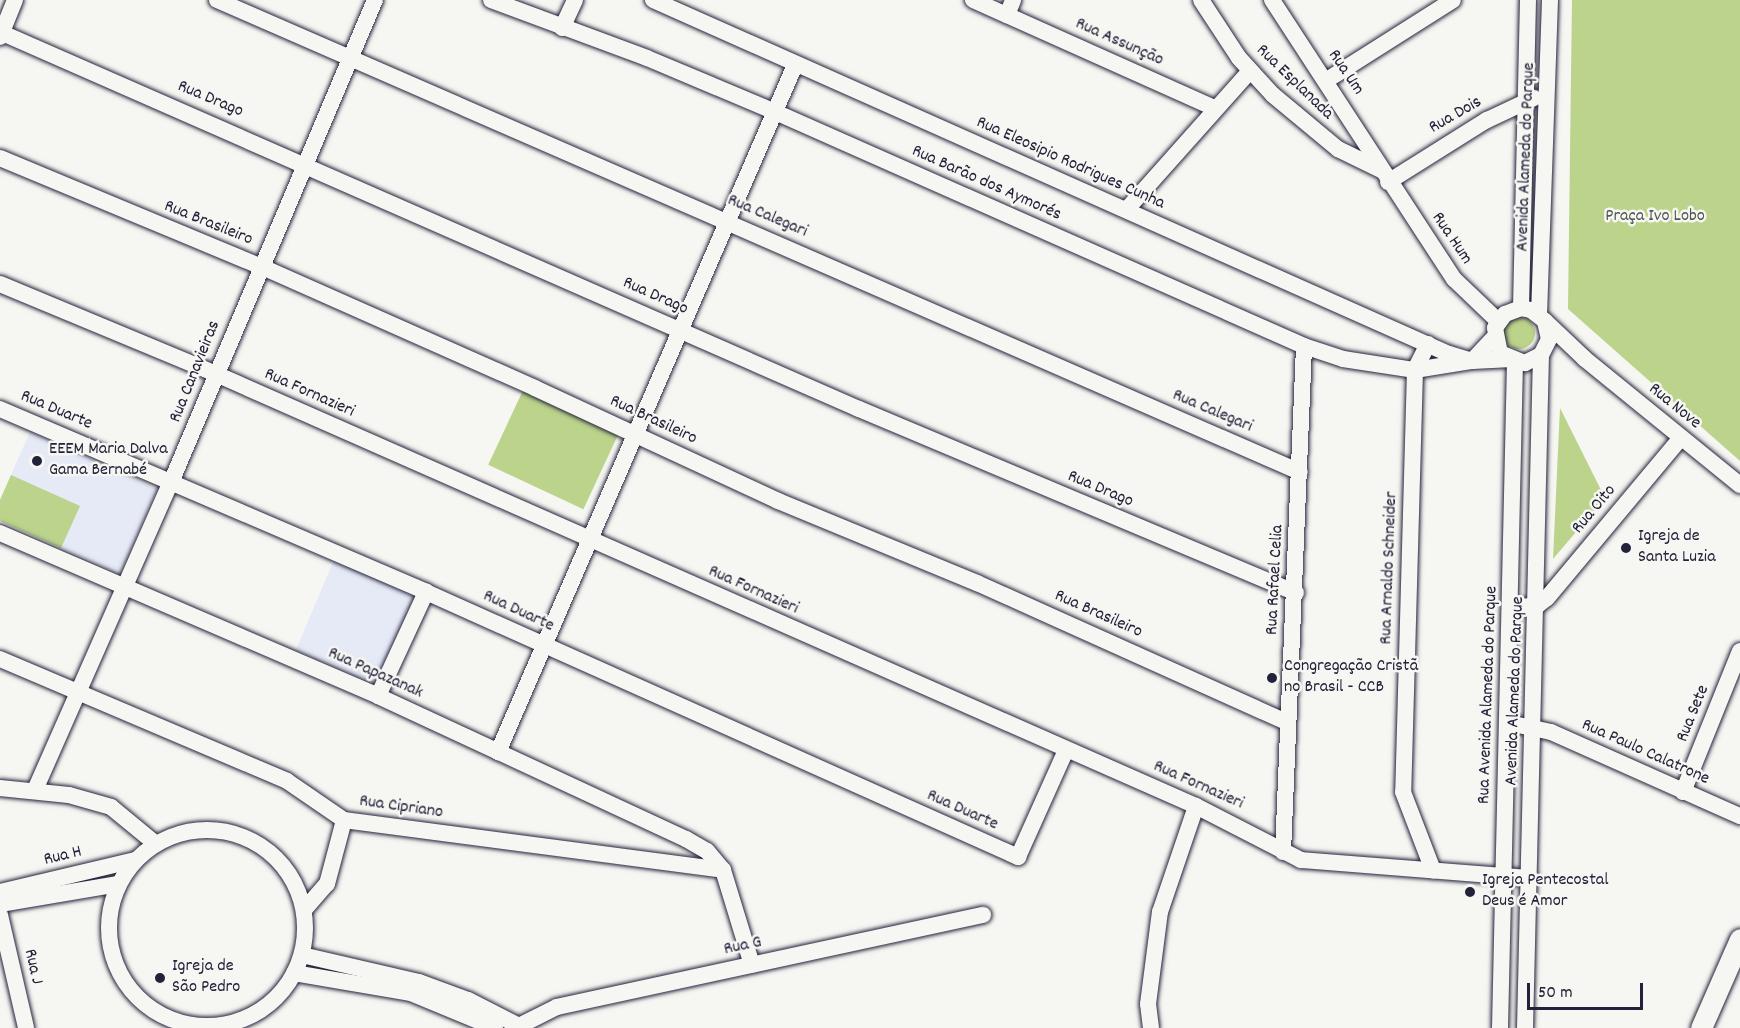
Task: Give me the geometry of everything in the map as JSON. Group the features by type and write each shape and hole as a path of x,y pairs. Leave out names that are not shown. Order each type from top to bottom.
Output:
{"main road":[{"path":"1701,1028 1740,939"}],"street":[{"path":"1,34 15,0"},
{"name":"Rua Calegari","path":"217,0 1300,472"},
{"name":"Rua Canavieiras","path":"35,790 80,694 304,162 375,0"},
{"name":"Rua Barão dos Aymorés","path":"491,0 647,58 773,111 1304,346 1353,361 1415,370 1472,361"},
{"path":"562,28 575,0"},
{"name":"Rua Eleosipio Rodrigues Cunha","path":"653,0 795,65 1127,209 1332,305 1472,361"},
{"name":"Rua Assunção","path":"973,0 1010,8 1215,108"},
{"name":"Rua Esplanada","path":"1201,0 1250,71 1338,149 1385,176"},
{"name":"Rua Um","path":"1272,0 1326,80 1385,176"},
{"path":"1326,80 1453,0"},
{"name":"Avenida Alameda do Parque","path":"1521,308 1528,0"},
{"name":"Avenida Alameda do Parque","path":"1525,1028 1543,351 1549,339 1542,318 1550,0"},
{"name":"Rua Drago","path":"1,34 304,162 681,330 1296,593"},
{"path":"498,752 637,435 773,111 795,65"},
{"path":"1127,209 1250,71"},
{"name":"Rua Dois","path":"1385,176 1526,100 1549,94"},
{"path":"1338,149 1359,132"},
{"name":"Rua Brasileiro","path":"0,158 260,266 637,435 778,501 977,583 1288,723"},
{"name":"Rua Hum","path":"1385,176 1459,286 1496,329"},
{"name":"Rua Fornazieri","path":"0,284 216,374 591,538 1196,806 1283,852 1317,862 1530,878"},
{"path":"1472,361 1505,314 1521,308 1542,318 1585,359"},
{"path":"1496,329 1500,353 1511,361"},
{"path":"1415,370 1428,344"},
{"name":"Rua Rafael Celia","path":"1283,852 1296,593 1304,346"},
{"path":"1472,361 1511,361 1543,351 1585,359"},
{"name":"Rua Nove","path":"1585,359 1740,485"},
{"name":"Rua Avenida Alameda do Parque","path":"1500,1028 1502,876 1509,723 1511,608 1511,361"},
{"name":"Rua Arnaldo Schneider","path":"1415,370 1403,792 1433,870"},
{"name":"Rua Duarte","path":"0,409 172,480 1018,857 1066,750"},
{"name":"Rua Oito","path":"1538,605 1681,438"},
{"name":"Rua Papazanak","path":"0,533 378,696 686,839 707,851 723,870"},
{"path":"378,696 426,592"},
{"path":"1511,608 1538,605"},
{"name":"Rua Sete","path":"1683,792 1740,651"},
{"name":"Rua Cipriano","path":"0,659 287,781 344,820 723,870"},
{"name":"Rua Paulo Calatrone","path":"1509,723 1534,728 1740,816"},
{"path":"0,788 35,790 111,807 156,844"},
{"path":"1151,1028 1148,1004 1160,912 1196,806"},
{"path":"304,910 327,884 344,820"},
{"path":"204,829 231,832 256,842 278,859 294,881 304,910 302,955 279,995 257,1012 232,1023 204,1026 174,1024 151,1010 130,991 115,966 108,939 109,910 118,884 135,860 156,844 177,833 204,829"},
{"name":"Rua H","path":"0,892 135,860"},
{"path":"723,870 752,965"},
{"name":"Rua H","path":"0,904 118,884"},
{"name":"Rua J","path":"0,915 26,1028"},
{"name":"Rua G","path":"519,1027 558,1007 983,915"},
{"path":"302,955 419,981 468,1000 519,1027"},
{"path":"294,972 411,993 495,1028"}],"shaded area":[{"path":"30,432 157,489 120,574 0,521 0,500"},
{"path":"334,560 416,595 378,685 296,650"}],"green space":[{"name":"Praça Ivo Lobo","path":"1572,0 1740,0 1740,461 1568,309"},
{"path":"1519,317 1530,322 1535,333 1530,344 1519,349 1508,344 1503,333 1508,322"},
{"path":"525,386 620,430 583,509 488,465"},
{"path":"1560,408 1605,498 1553,559"},
{"path":"11,475 80,506 61,548 0,521 0,500"}],"place":[{"name":"EEEM Maria Dalva Gama Bernabé","path":"37,461"},
{"name":"Igreja de Santa Luzia","path":"1626,548"},
{"name":"Congregação Cristã no Brasil - CCB","path":"1272,678"},
{"name":"Igreja Pentecostal Deus é Amor","path":"1470,892"},
{"name":"Igreja de São Pedro","path":"160,978"}]}
